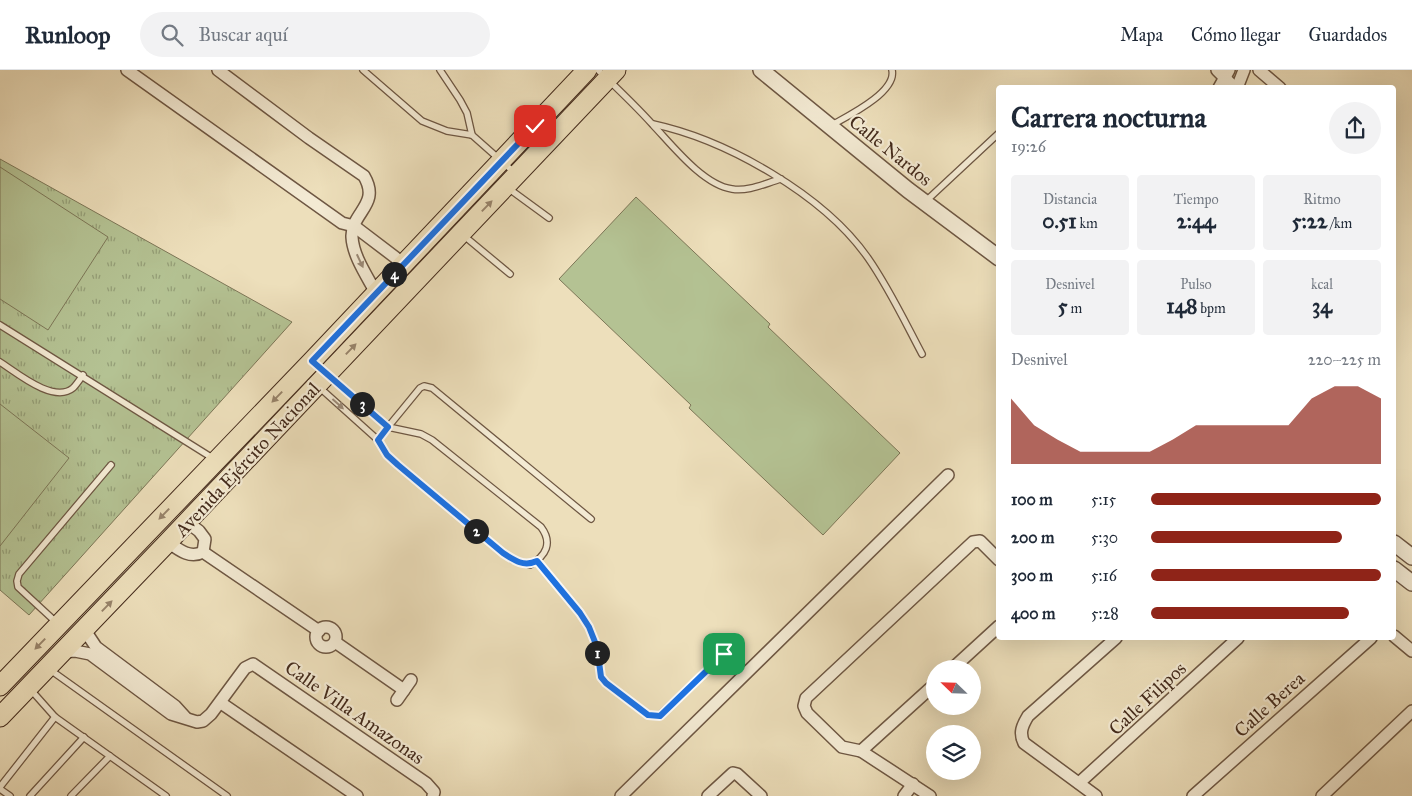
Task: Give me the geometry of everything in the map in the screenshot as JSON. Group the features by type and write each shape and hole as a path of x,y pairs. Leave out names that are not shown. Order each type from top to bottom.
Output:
{"main road":[{"name":"Avenida Ejército Nacional","path":"501,176 587,70"},
{"name":"Avenida Ejército Nacional","path":"0,717 322,379 453,227 501,176 607,73"},
{"name":"Avenida Ejército Nacional","path":"0,686 404,264 453,227"}],"street":[{"path":"128,70 342,222 354,226 404,264"},
{"path":"218,70 309,138 364,176 369,184 370,198 354,226 352,237 357,256 376,293"},
{"name":"Calle Nardos","path":"761,70 925,203 996,256"},
{"path":"1237,85 1244,70"},
{"path":"1259,70 1276,85"},
{"path":"1222,76 1232,85"},
{"path":"621,796 948,475"},
{"path":"187,522 199,531 205,539 203,552"},
{"path":"928,795 861,752 842,747 807,713 804,706 806,698 973,542 980,541 996,557"},
{"path":"168,542 186,554 197,555 203,552"},
{"path":"1396,545 1412,557"},
{"path":"203,552 319,631 317,639 321,645 328,646 334,642 404,690"},
{"path":"1396,571 1412,583"},
{"path":"87,627 93,650 154,697 171,714 185,717 191,721 203,721 221,703 357,796"},
{"path":"962,660 996,629"},
{"path":"1396,638 1412,651"},
{"path":"1096,796 1024,743 1021,738 1021,731 1028,716 1114,640"},
{"name":"Calle Filipos","path":"1079,783 1236,640"},
{"name":"Calle Berea","path":"1193,796 1368,640"},
{"path":"62,652 93,650"},
{"name":"Calle Villa Amazonas","path":"221,703 245,668 253,664 426,783 433,794"},
{"path":"397,700 411,680"},
{"path":"861,752 926,692"},
{"path":"1322,796 1412,711"},
{"path":"708,796 733,773 737,774 761,796"},
{"path":"904,796 913,784"}],"lane":[{"path":"363,70 422,121 447,131 472,135"},
{"path":"440,70 467,113 472,135 501,176 549,218"},
{"path":"830,126 877,98 888,86 893,74 892,70"},
{"path":"607,73 676,151 713,182 741,190 781,179"},
{"path":"653,124 686,132 746,159 781,179 834,220 868,257 922,354"},
{"path":"925,203 996,136"},
{"path":"453,227 510,274"},
{"path":"0,325 83,375 216,460"},
{"path":"0,362 46,391 62,393 73,388 83,375"},
{"path":"307,366 388,427 421,434 432,440 541,527 549,541 537,561 530,564 521,564 503,553 398,465 387,455 378,440 322,379 307,366"},
{"path":"378,440 420,388 424,386 432,388 592,519"},
{"path":"59,624 18,587 19,574 111,465"},
{"path":"537,561 580,613 589,627 597,647 601,677 606,683 648,715 660,716 724,654"},
{"path":"47,668 227,796"},
{"path":"28,687 55,717 166,796"},
{"path":"10,796 0,788 55,717"},
{"path":"30,796 84,737"},
{"path":"71,796 110,756"}],"green space":[{"path":"0,159 292,322 29,615 0,590"},
{"path":"0,167 108,237 48,330 0,299"},
{"path":"636,197 770,324 768,327 900,453 823,535 689,408 691,405 559,279"},
{"path":"0,404 69,458 0,546"}],"route":[{"path":"535,126 312,361 388,427 378,440 387,455 398,465 513,560 521,564 530,564 537,561 580,613 589,627 597,647 601,677 606,683 648,715 660,716 724,654"}]}
